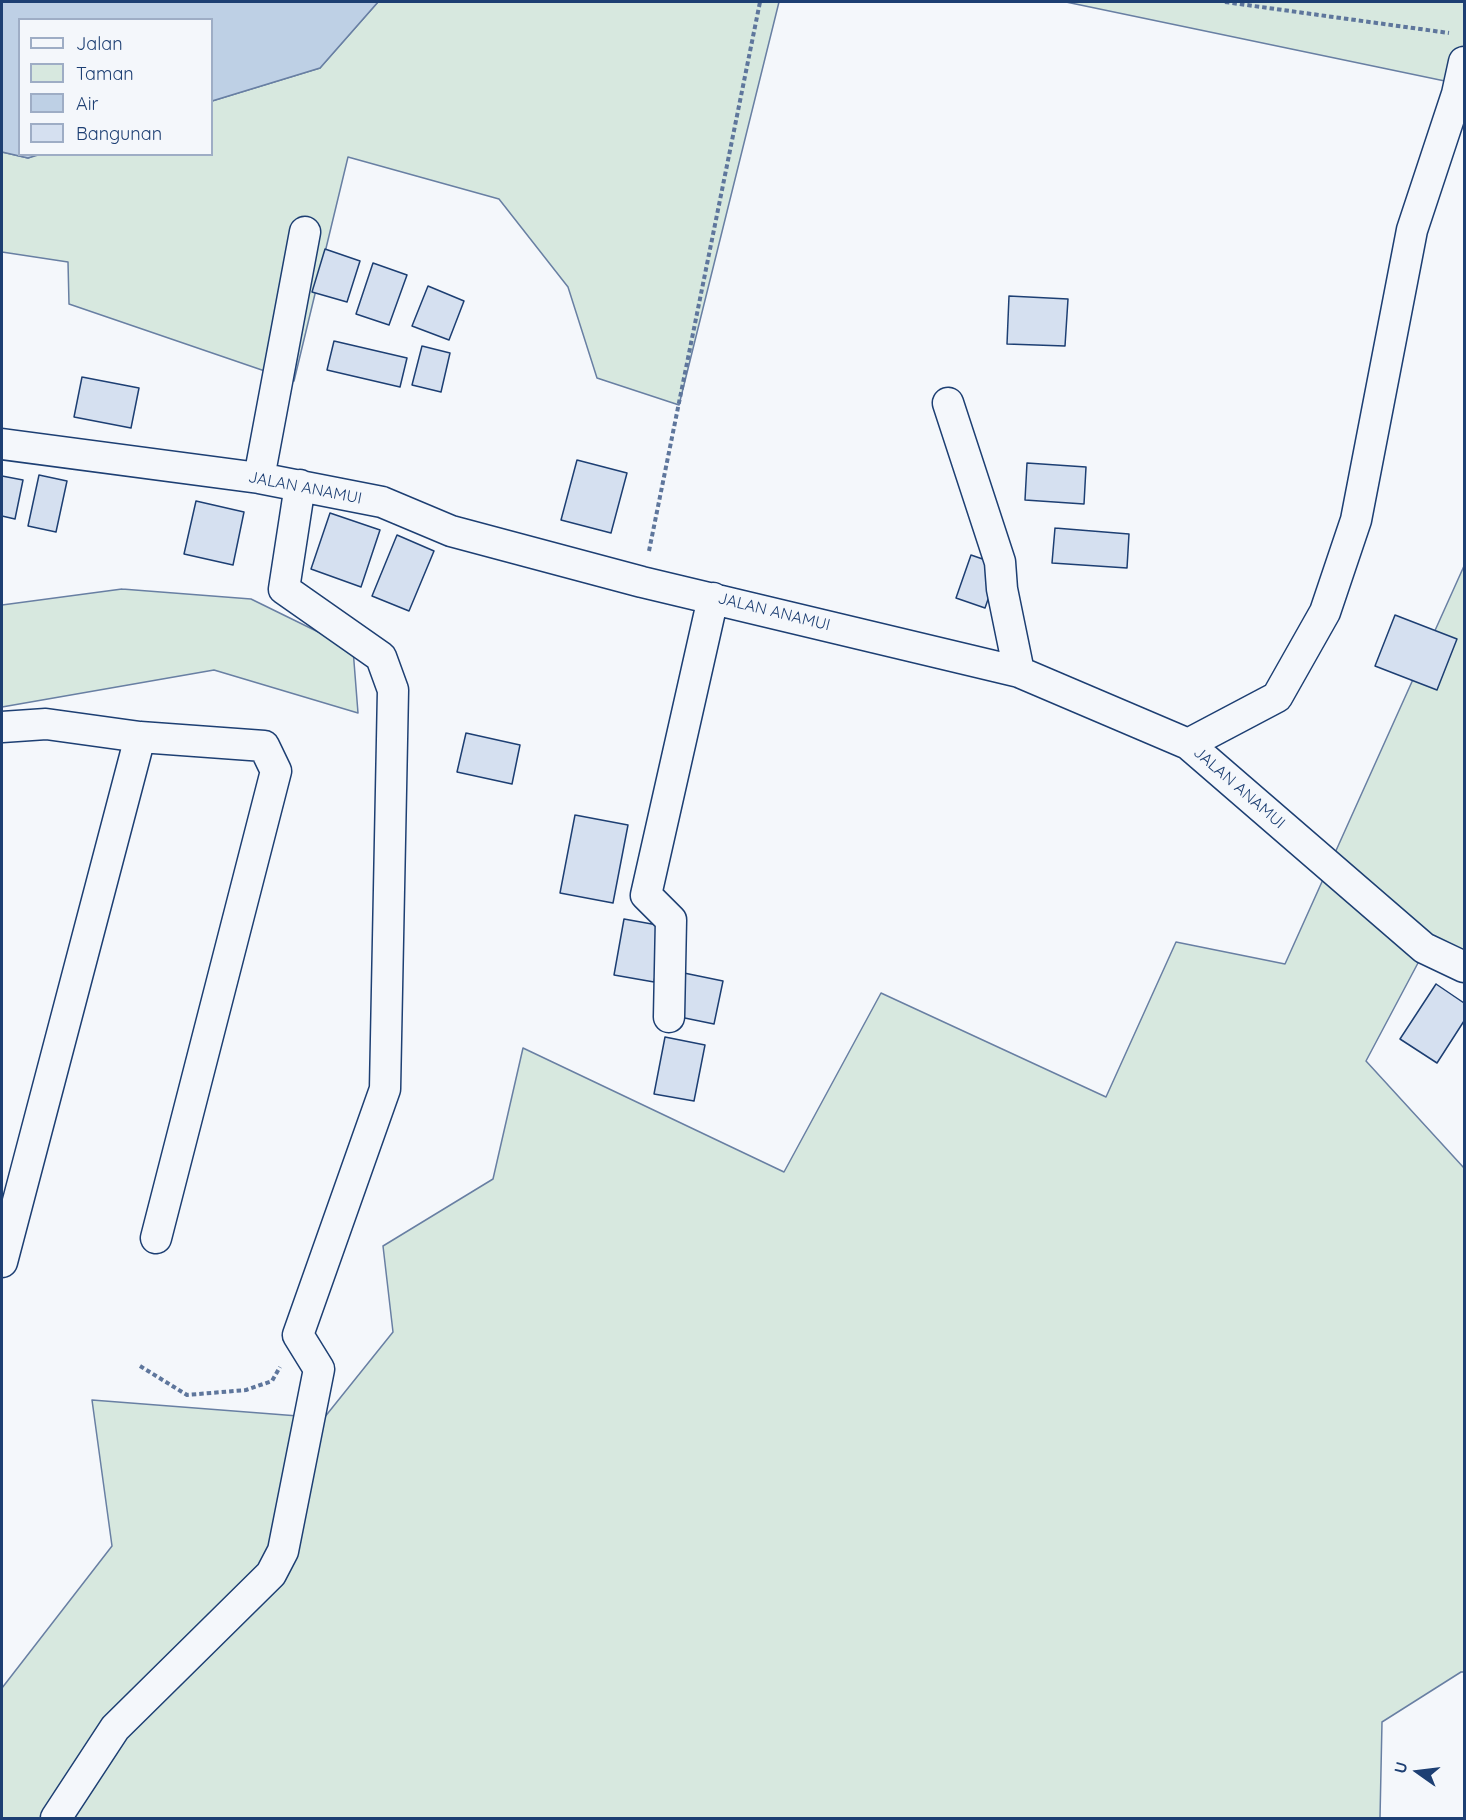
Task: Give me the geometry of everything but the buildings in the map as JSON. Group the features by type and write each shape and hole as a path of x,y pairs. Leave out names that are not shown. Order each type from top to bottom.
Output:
{"street":[{"path":"1188,744 1277,697 1325,612 1356,520 1412,230 1456,94 1464,62"},
{"path":"259,478 305,232"},
{"path":"948,402 1000,562 1002,589 1019,672"},
{"name":"JALAN ANAMUI","path":"2,444 259,478 382,502 451,531 642,582 1019,672 1188,744 1424,948 1464,967"},
{"path":"56,1818 115,1728 271,1574 284,1551 319,1369 298,1335 385,1089 393,690 381,657 284,589 300,485"},
{"path":"669,1017 671,920 646,895 713,598"},
{"path":"2,727 46,724 140,737 264,746 276,771 156,1238"},
{"path":"2,1262 140,737"}],"path":[{"path":"642,582 760,2"},
{"path":"1225,2 1453,33"},
{"path":"140,1366 187,1395 246,1390 272,1381 298,1335"}],"green space":[{"path":"378,2 779,2 679,405 597,378 568,287 499,199 348,157 294,381 69,304 68,262 2,252 2,152 28,158 33,156 213,156 213,101 320,68"},
{"path":"1066,2 1464,2 1464,85"},
{"path":"1464,566 1464,967 1427,946 1366,1061 1464,1168 1464,1672 1382,1722 1380,1818 2,1818 2,1688 112,1546 92,1400 324,1418 393,1332 383,1246 493,1179 523,1048 784,1172 881,993 1106,1097 1176,942 1285,964"},
{"path":"122,589 251,599 353,649 358,713 214,670 2,707 2,605"}],"water":[{"path":"2,2 378,2 320,68 213,101 213,18 18,18 18,156 2,152"}]}
